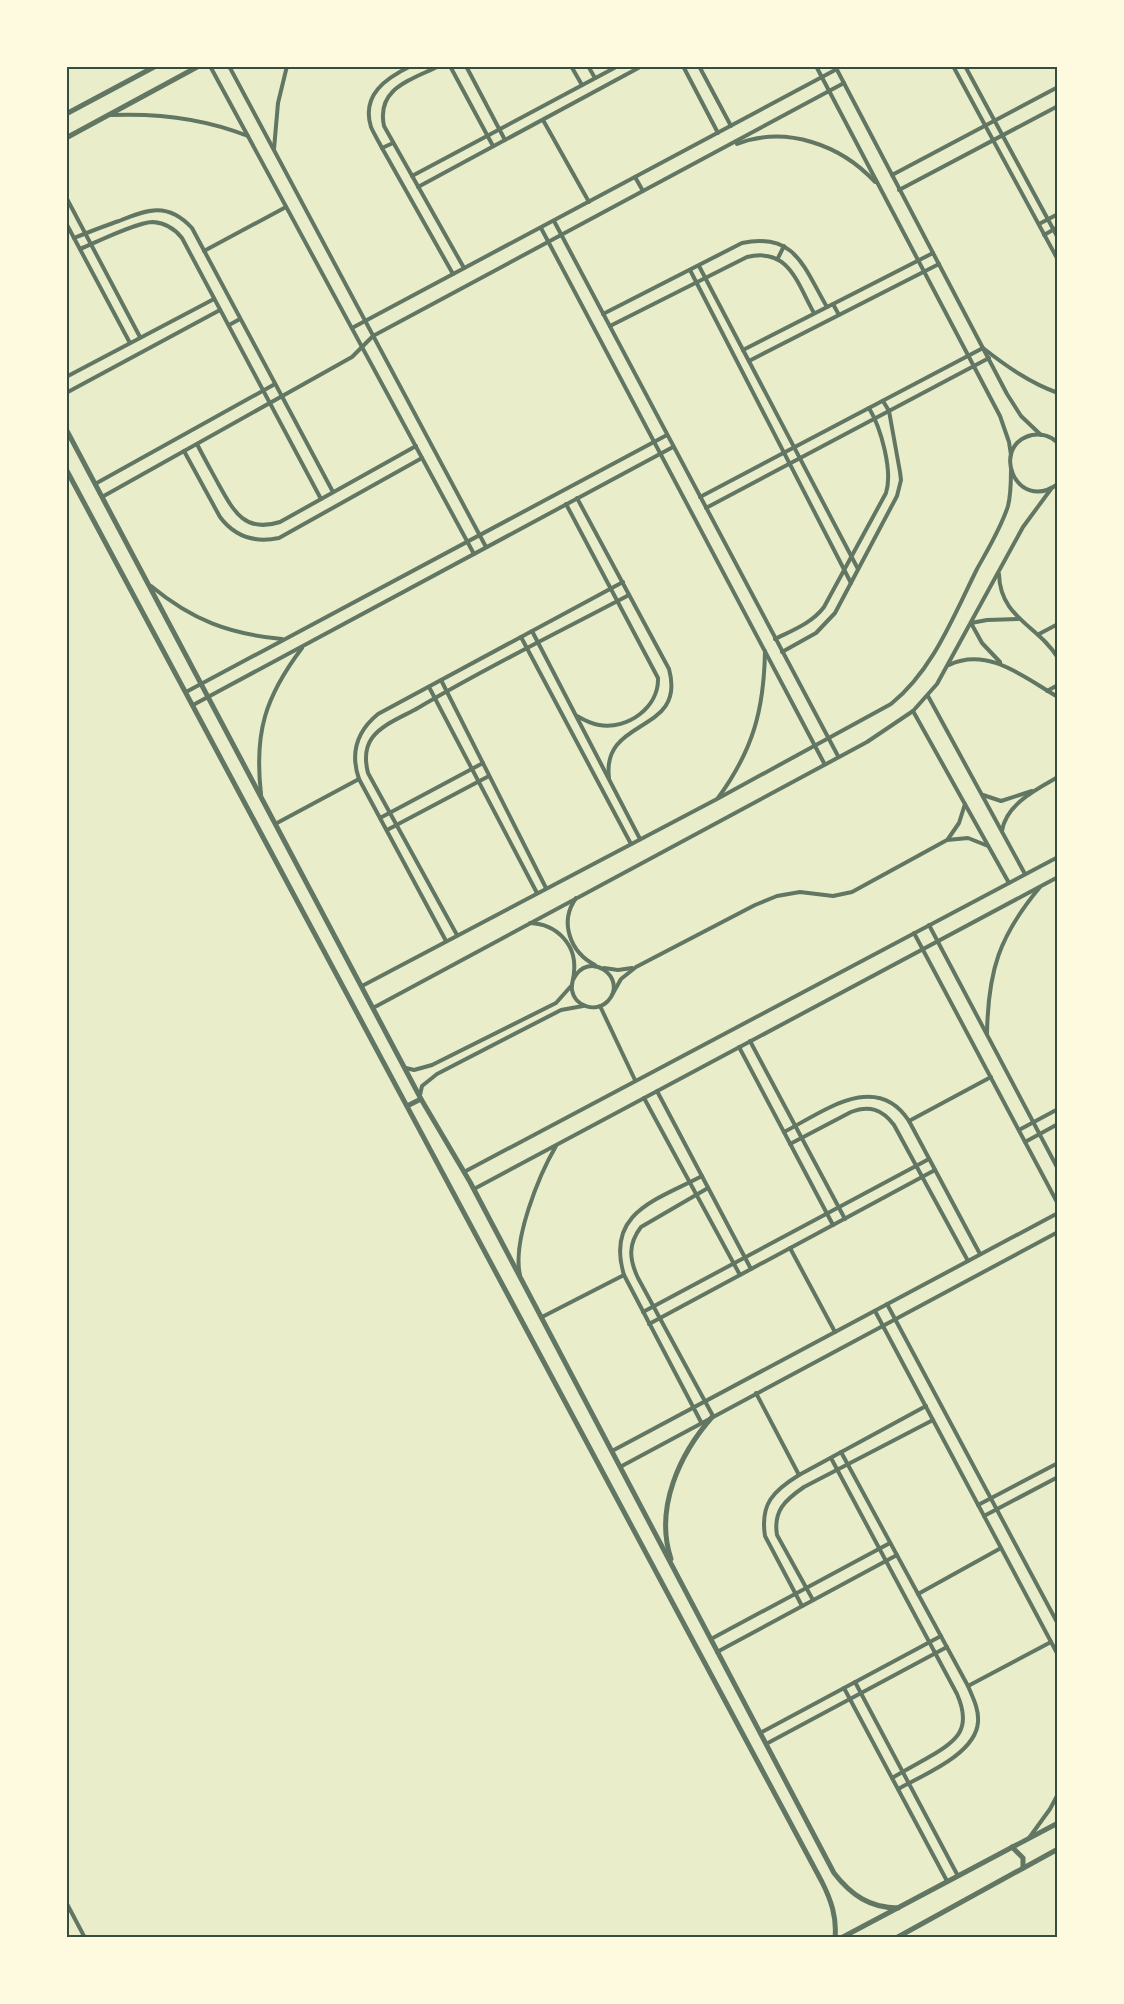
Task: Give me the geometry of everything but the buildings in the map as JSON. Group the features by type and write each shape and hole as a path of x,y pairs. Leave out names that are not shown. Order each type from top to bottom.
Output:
{"street":[{"path":"66,114 156,66"},
{"path":"66,138 199,66"},
{"path":"210,66 474,554"},
{"path":"229,66 486,547"},
{"path":"274,150 278,102 287,66"},
{"path":"411,66 385,80 376,91 370,104 369,117 382,148 453,274"},
{"path":"439,66 393,90 387,98 382,117 384,126 464,268"},
{"path":"450,66 493,146"},
{"path":"466,66 505,140"},
{"path":"571,66 582,85"},
{"path":"588,66 595,78"},
{"path":"412,176 618,66"},
{"path":"418,186 642,66"},
{"path":"683,66 718,133"},
{"path":"699,66 731,126"},
{"path":"362,986 717,799 891,704 911,686 928,664 1003,519 1010,495 1011,455 1000,416 816,66"},
{"path":"953,66 1058,260"},
{"path":"965,66 1048,219 1056,228 1058,238"},
{"path":"352,328 836,68 1013,405 1030,426 1041,435 1057,440"},
{"path":"102,497 352,357 374,336 844,82"},
{"path":"892,175 1058,87"},
{"path":"899,190 1058,106"},
{"path":"108,116 170,115 201,120 248,136"},
{"path":"543,120 589,202"},
{"path":"723,149 743,141 764,138 786,137 808,141 848,158 880,188"},
{"path":"382,148 393,142"},
{"path":"636,177 643,191"},
{"path":"66,197 140,337"},
{"path":"204,251 286,207"},
{"path":"74,238 144,211 165,211 185,220 192,228 333,492"},
{"path":"1039,224 1058,214"},
{"path":"554,221 838,756"},
{"path":"66,223 130,342"},
{"path":"80,249 146,223 170,227 182,238 321,499"},
{"path":"541,228 824,763"},
{"path":"1044,235 1056,228"},
{"path":"603,314 742,243 757,240 771,241 796,254 827,307"},
{"path":"778,258 784,246"},
{"path":"743,350 933,253"},
{"path":"610,327 747,257 768,255 786,264 814,313"},
{"path":"749,361 939,264"},
{"path":"699,266 858,569"},
{"path":"690,270 851,583"},
{"path":"66,377 214,299"},
{"path":"833,304 839,315"},
{"path":"66,393 220,310"},
{"path":"228,326 240,319"},
{"path":"700,497 983,348"},
{"path":"983,348 1005,366 1030,381 1058,393"},
{"path":"706,508 989,358"},
{"path":"95,484 275,384"},
{"path":"782,652 824,627 836,613 900,487 900,472 889,411 884,401"},
{"path":"775,639 818,615 829,600 886,493 889,480 875,418 869,408"},
{"path":"66,429 277,823 421,1099 464,1172 524,1284 834,1873 844,1885 869,1903 884,1908 898,1908"},
{"path":"186,693 667,435"},
{"path":"1011,455 1019,442 1026,437 1041,435"},
{"path":"197,444 230,506 243,519 252,524 271,525 416,446"},
{"path":"193,705 673,447"},
{"path":"184,451 227,526 246,538 257,540 279,538 422,458"},
{"path":"66,469 799,1838 832,1905 835,1918 835,1938"},
{"path":"1011,470 1018,483 1025,489 1034,492 1051,489"},
{"path":"373,1008 875,737 913,711 928,696 948,666 1029,517 1051,489 1058,484"},
{"path":"577,498 669,669 673,682 671,695 665,707 656,717 623,737 615,745 609,755 607,767 609,778"},
{"path":"566,504 658,678 658,688 645,710 624,723 600,726 577,716"},
{"path":"999,572 1000,591 1004,600 1018,619 1039,634 1058,658"},
{"path":"446,941 359,779 354,755 361,732 378,714 623,582"},
{"path":"149,584 171,603 206,622 253,637 283,639"},
{"path":"457,935 368,773 365,761 366,749 372,738 381,730 435,698 629,595"},
{"path":"971,623 1018,619"},
{"path":"971,623 986,648 1005,667"},
{"path":"1039,634 1058,624"},
{"path":"532,631 640,839"},
{"path":"521,637 631,844"},
{"path":"261,795 257,763 261,731 270,700 284,671 304,646"},
{"path":"717,799 746,754 755,730 762,704 765,650"},
{"path":"948,666 966,658 988,659 1058,697"},
{"path":"441,680 546,888"},
{"path":"1047,691 1058,685"},
{"path":"429,687 537,893"},
{"path":"928,696 1025,874"},
{"path":"913,711 1009,883"},
{"path":"380,818 483,763"},
{"path":"387,830 489,776"},
{"path":"982,795 1001,801 1038,788 1058,777"},
{"path":"277,823 359,779"},
{"path":"1002,831 1003,823 1012,810 1038,788"},
{"path":"947,840 959,823 965,804"},
{"path":"421,1099 422,1086 437,1074 561,1010 572,1006 592,1008 600,1006 612,995 621,979 636,967 765,901 788,893 833,896 852,892 947,840 968,838 988,846"},
{"path":"464,1172 1058,857"},
{"path":"474,1190 1058,877"},
{"path":"987,1034 987,1005 995,963 1008,932 1021,910 1043,885"},
{"path":"577,898 568,918 571,940 584,958 607,972 614,987 612,995"},
{"path":"530,923 550,927 566,940 574,960 572,982 574,997 584,1006"},
{"path":"929,925 1058,1169"},
{"path":"914,933 1058,1204"},
{"path":"405,1067 414,1070 432,1065 556,1003 583,969 590,966 618,970 636,967"},
{"path":"600,1006 635,1080"},
{"path":"750,1041 845,1219"},
{"path":"739,1047 833,1225"},
{"path":"909,1121 991,1077"},
{"path":"657,1091 751,1269"},
{"path":"784,1132 851,1099 870,1096 888,1101 904,1113 909,1121 980,1254"},
{"path":"644,1098 740,1275"},
{"path":"407,1106 421,1099"},
{"path":"790,1144 860,1108 880,1111 888,1117 968,1261"},
{"path":"1019,1130 1058,1109"},
{"path":"1025,1142 1058,1124"},
{"path":"524,1284 519,1271 527,1214 537,1185 557,1144"},
{"path":"643,1312 929,1159"},
{"path":"649,1324 935,1170"},
{"path":"701,1422 624,1275 619,1239 632,1216 702,1176"},
{"path":"708,1188 641,1227 631,1246 631,1257 633,1268 713,1416"},
{"path":"612,1451 1058,1213"},
{"path":"620,1467 1058,1232"},
{"path":"790,1248 835,1332"},
{"path":"541,1318 624,1275"},
{"path":"887,1304 1058,1624"},
{"path":"875,1311 1058,1655"},
{"path":"756,1393 799,1475"},
{"path":"802,1606 765,1536 763,1524 768,1502 775,1492 799,1475 926,1406"},
{"path":"677,1575 669,1553 667,1538 671,1490 681,1460 713,1416"},
{"path":"813,1600 777,1535 776,1517 785,1501 837,1470 933,1420"},
{"path":"842,1452 968,1686 978,1710 978,1723 969,1744 951,1758 898,1789"},
{"path":"831,1458 962,1704 963,1724 954,1742 892,1778"},
{"path":"978,1505 1058,1463"},
{"path":"984,1516 1058,1477"},
{"path":"711,1639 890,1543"},
{"path":"918,1594 1001,1548"},
{"path":"717,1652 897,1555"},
{"path":"760,1733 941,1636"},
{"path":"968,1686 1051,1642"},
{"path":"766,1744 947,1647"},
{"path":"855,1682 958,1876"},
{"path":"844,1688 947,1881"},
{"path":"1029,1838 1058,1794"},
{"path":"842,1938 1058,1822"},
{"path":"799,1838 812,1832"},
{"path":"1012,1847 1020,1853 1023,1868"},
{"path":"896,1938 1058,1849"},
{"path":"66,1902 85,1938"}]}
